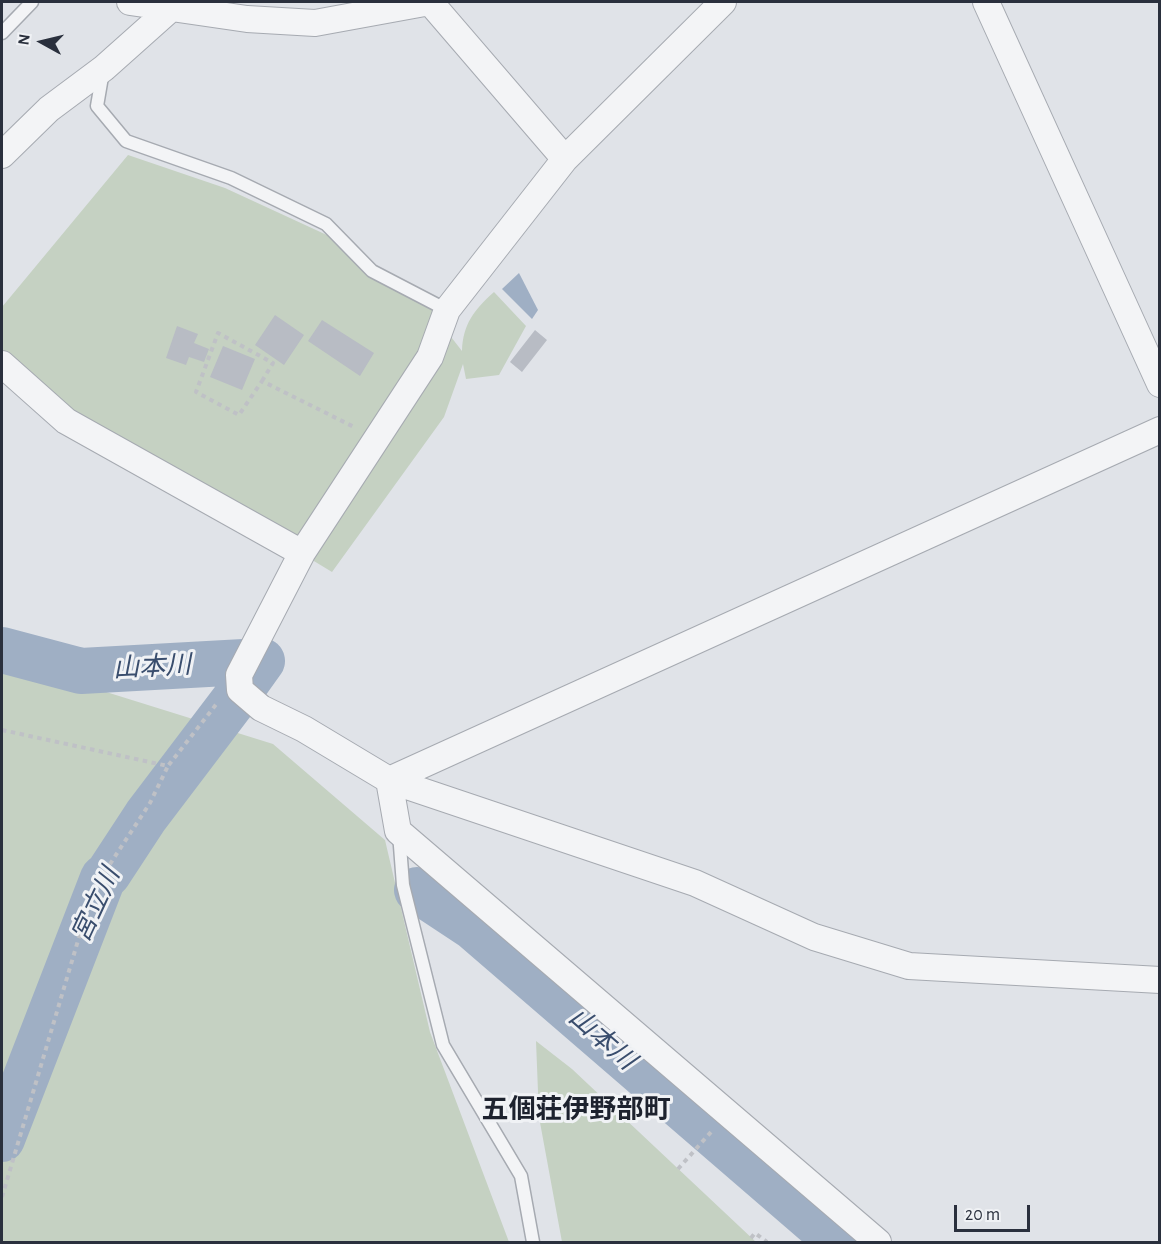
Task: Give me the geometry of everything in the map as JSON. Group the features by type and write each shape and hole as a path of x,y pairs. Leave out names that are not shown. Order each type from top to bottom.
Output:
{"street":[{"path":"130,2 175,5 248,19 315,22 430,2 564,159"},
{"path":"723,2 564,159 447,310 429,357 302,553 239,675 240,690 261,708 304,729 389,780 695,883 814,937 909,966 1160,980"},
{"path":"986,2 1160,384"},
{"path":"2,155 49,109 104,68 175,5"},
{"path":"2,364 66,421 302,553"},
{"path":"389,780 1160,430"},
{"path":"389,780 398,831 878,1242"}],"lane":[{"path":"2,33 32,2"},
{"path":"104,68 97,106 126,141 231,178 326,224 372,271 447,310"},
{"path":"398,831 403,885 443,1045 521,1176 533,1242"}],"path":[{"path":"218,333 273,363 262,381 238,415 196,392 218,333"},
{"path":"262,381 376,439"},
{"path":"2,1197 93,890 150,802 168,766 239,675"},
{"path":"2,730 168,766"},
{"path":"678,1169 699,1146"},
{"path":"751,1238 755,1233 767,1242"}],"green space":[{"path":"128,155 225,188 329,236 370,272 438,310 437,319 462,351 467,325 481,305 494,292 526,326 499,375 466,379 463,364 444,417 332,572 73,415 2,349 2,307"},
{"path":"2,667 103,691 273,744 385,840 430,1032 509,1242 2,1242"},
{"path":"536,1041 572,1069 756,1242 562,1242 539,1117"}],"water":[{"path":"519,273 538,310 532,319 502,289"}],"building":[{"path":"275,315 304,335 284,365 255,345"},
{"path":"322,320 374,353 360,376 308,341"},
{"path":"177,326 198,334 194,343 209,349 204,362 189,357 186,365 166,358"},
{"path":"535,330 547,340 522,372 510,362"},
{"path":"223,346 255,359 242,390 210,377"}],"waterway":[{"name":"山本川","path":"2,650 81,671 262,661"},
{"name":"宮立川","path":"2,1139 103,878 108,874 146,816 262,661"},
{"name":"山本川","path":"417,890 473,927 838,1242"}],"district":[{"name":"五個荘伊野部町","path":"576,1110"}]}
